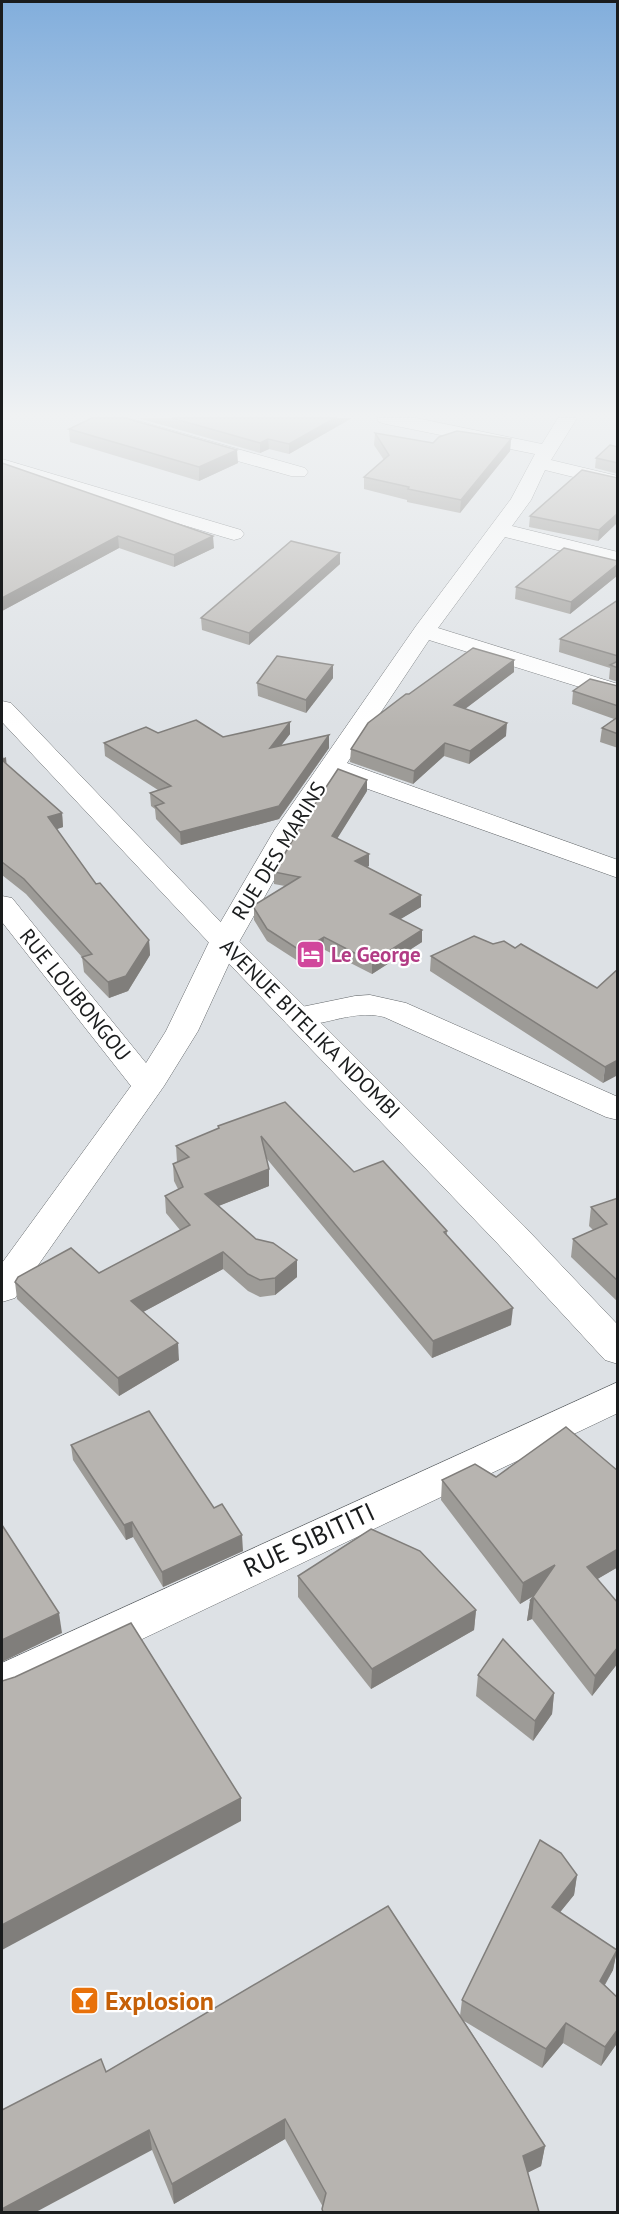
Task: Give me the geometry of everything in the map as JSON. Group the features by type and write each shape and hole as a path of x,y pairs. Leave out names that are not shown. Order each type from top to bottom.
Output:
{"street":[{"path":"191,521 234,534"},
{"name":"RUE DES MARINS","path":"2,1289 148,1086 182,1031 224,942 289,829 424,631 505,521"},
{"path":"499,529 618,559"},
{"path":"424,631 618,692"},
{"name":"AVENUE BITELIKA NDOMBI","path":"2,708 224,942 511,1235 618,1350"},
{"path":"332,767 618,870"},
{"name":"RUE LOUBONGOU","path":"2,904 148,1086"},
{"path":"298,1017 355,1005 369,1004 395,1010 618,1110"},
{"name":"RUE SIBITITI","path":"2,1684 618,1396"}],"building":[{"path":"2,521 171,521 213,536 174,555 118,536 2,598"},
{"path":"556,521 609,521 599,530"},
{"path":"291,541 340,553 249,633 201,618"},
{"path":"564,548 618,561 618,564 571,602 516,587"},
{"path":"618,600 618,656 560,639"},
{"path":"473,648 514,660 454,705 507,723 470,751 445,743 414,771 351,749 368,723"},
{"path":"277,656 333,665 306,700 257,683"},
{"path":"618,661 618,668 610,665"},
{"path":"590,679 618,686 618,706 573,691"},
{"path":"618,717 618,734 602,728"},
{"path":"196,720 223,737 290,722 270,748 329,735 279,806 180,832 155,806 164,803 150,793 171,786 104,743 146,727 158,733"},
{"path":"2,760 62,813 48,817 96,884 100,883 149,940 126,976 108,982 82,957 92,954 24,879 2,862"},
{"path":"338,769 367,780 332,836 369,854 355,861 421,895 390,914 422,930 372,962 324,937 301,951 267,929 254,908 256,904 300,877 274,872"},
{"path":"474,936 493,944 504,941 515,948 521,944 597,988 618,969 618,1060 605,1067 431,956"},
{"path":"285,1102 354,1172 383,1161 513,1308 433,1341 261,1136 269,1169 205,1194 256,1239 273,1243 297,1260 275,1278 260,1280 248,1274 223,1252 131,1301 178,1343 118,1378 15,1282 18,1277 71,1248 99,1273 190,1225 165,1196 183,1187 173,1164 189,1157 176,1146 219,1128 218,1126"},
{"path":"618,1198 618,1281 573,1239 607,1224 591,1207"},
{"path":"149,1411 214,1508 222,1504 242,1535 162,1572 132,1522 124,1525 71,1445"},
{"path":"566,1427 618,1471 618,1549 587,1567 618,1603 618,1647 595,1676 534,1598 530,1601 555,1565 523,1583 442,1480 475,1464 496,1477"},
{"path":"2,1525 59,1613 2,1640"},
{"path":"371,1529 420,1551 476,1610 372,1669 298,1576"},
{"path":"131,1623 241,1798 2,1925 2,1681"},
{"path":"503,1639 554,1693 535,1721 478,1675"},
{"path":"540,1840 561,1853 577,1875 552,1907 617,1950 600,1981 618,1998 618,2029 605,2047 566,2023 546,2049 462,2000"},
{"path":"388,1906 545,2146 523,2156 539,2212 323,2212 326,2193 285,2119 172,2184 149,2130 2,2209 2,2110 101,2059 106,2072"}],"place":[{"name":"Le George","path":"310,955"},
{"name":"Explosion","path":"84,2001"}]}
